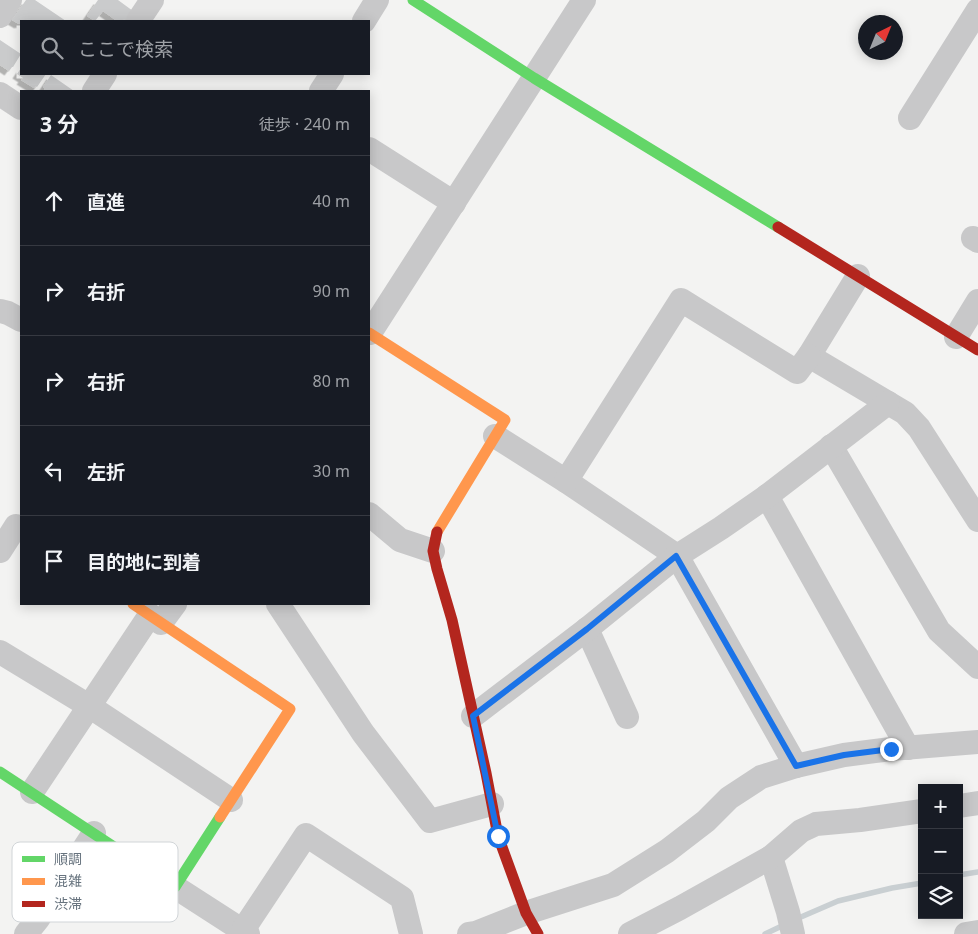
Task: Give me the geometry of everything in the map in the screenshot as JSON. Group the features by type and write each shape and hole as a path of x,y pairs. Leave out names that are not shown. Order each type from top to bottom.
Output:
{"street":[{"path":"0,16 10,0"},
{"path":"139,20 152,0"},
{"path":"365,20 377,0"},
{"path":"413,0 440,7 534,78 978,350"},
{"path":"370,331 584,0"},
{"path":"910,118 978,10"},
{"path":"95,90 104,75"},
{"path":"322,90 331,75"},
{"path":"0,94 20,107"},
{"path":"370,150 454,203"},
{"path":"566,481 682,300 797,372 809,356 858,276"},
{"path":"956,337 978,301"},
{"path":"0,312 8,313 20,319"},
{"path":"370,334 505,420 437,530 433,551 452,620 498,836 526,913 538,934"},
{"path":"809,356 905,413 919,428 978,520"},
{"path":"473,716 587,629 676,556 767,496 888,403"},
{"path":"495,436 566,481 676,556 796,766"},
{"path":"831,446 939,631 978,667"},
{"path":"767,496 908,748"},
{"path":"370,515 400,540 433,551"},
{"path":"0,551 12,524"},
{"path":"279,605 363,733 430,820 492,804"},
{"path":"32,792 155,611 290,709 178,884"},
{"path":"587,629 627,717"},
{"path":"0,652 89,706 231,800"},
{"path":"469,934 526,913 613,885 667,852 706,821 729,798 761,776 844,755 978,742"},
{"path":"0,772 108,842"},
{"path":"963,805 978,803"},
{"path":"630,934 771,857 801,831 816,824 918,812"},
{"path":"88,842 94,833"},
{"path":"178,888 245,932 306,835 402,898 411,934"},
{"path":"771,857 791,925"},
{"path":"26,934 36,922"},
{"path":"966,934 978,932"}],"building":[{"path":"26,0 35,0 65,20 20,20 19,24 12,20"},
{"path":"98,0 118,0 133,11 127,20 116,20 103,11 96,20 87,16"},
{"path":"0,40 20,53 20,56 9,71 0,65"},
{"path":"20,70 20,75 45,75 37,87 35,86 34,88 21,80 23,78 17,74"},
{"path":"51,75 73,90 44,90 43,87"}],"waterway":[{"path":"963,874 978,872"},
{"path":"794,920 838,901 918,884"},
{"path":"765,934 786,924"}],"traffic: fast":[{"path":"413,0 534,78 778,227"},
{"path":"0,772 107,842"},
{"path":"178,882 220,817"}],"traffic: slow":[{"path":"370,334 505,420 437,532"},
{"path":"134,605 290,709 220,817"}],"traffic: jam":[{"path":"778,227 978,350"},
{"path":"437,532 433,551 452,620 498,836 526,913 538,934"}],"route":[{"path":"498,836 473,716 587,629 676,556 796,766 844,755 891,749"}]}
